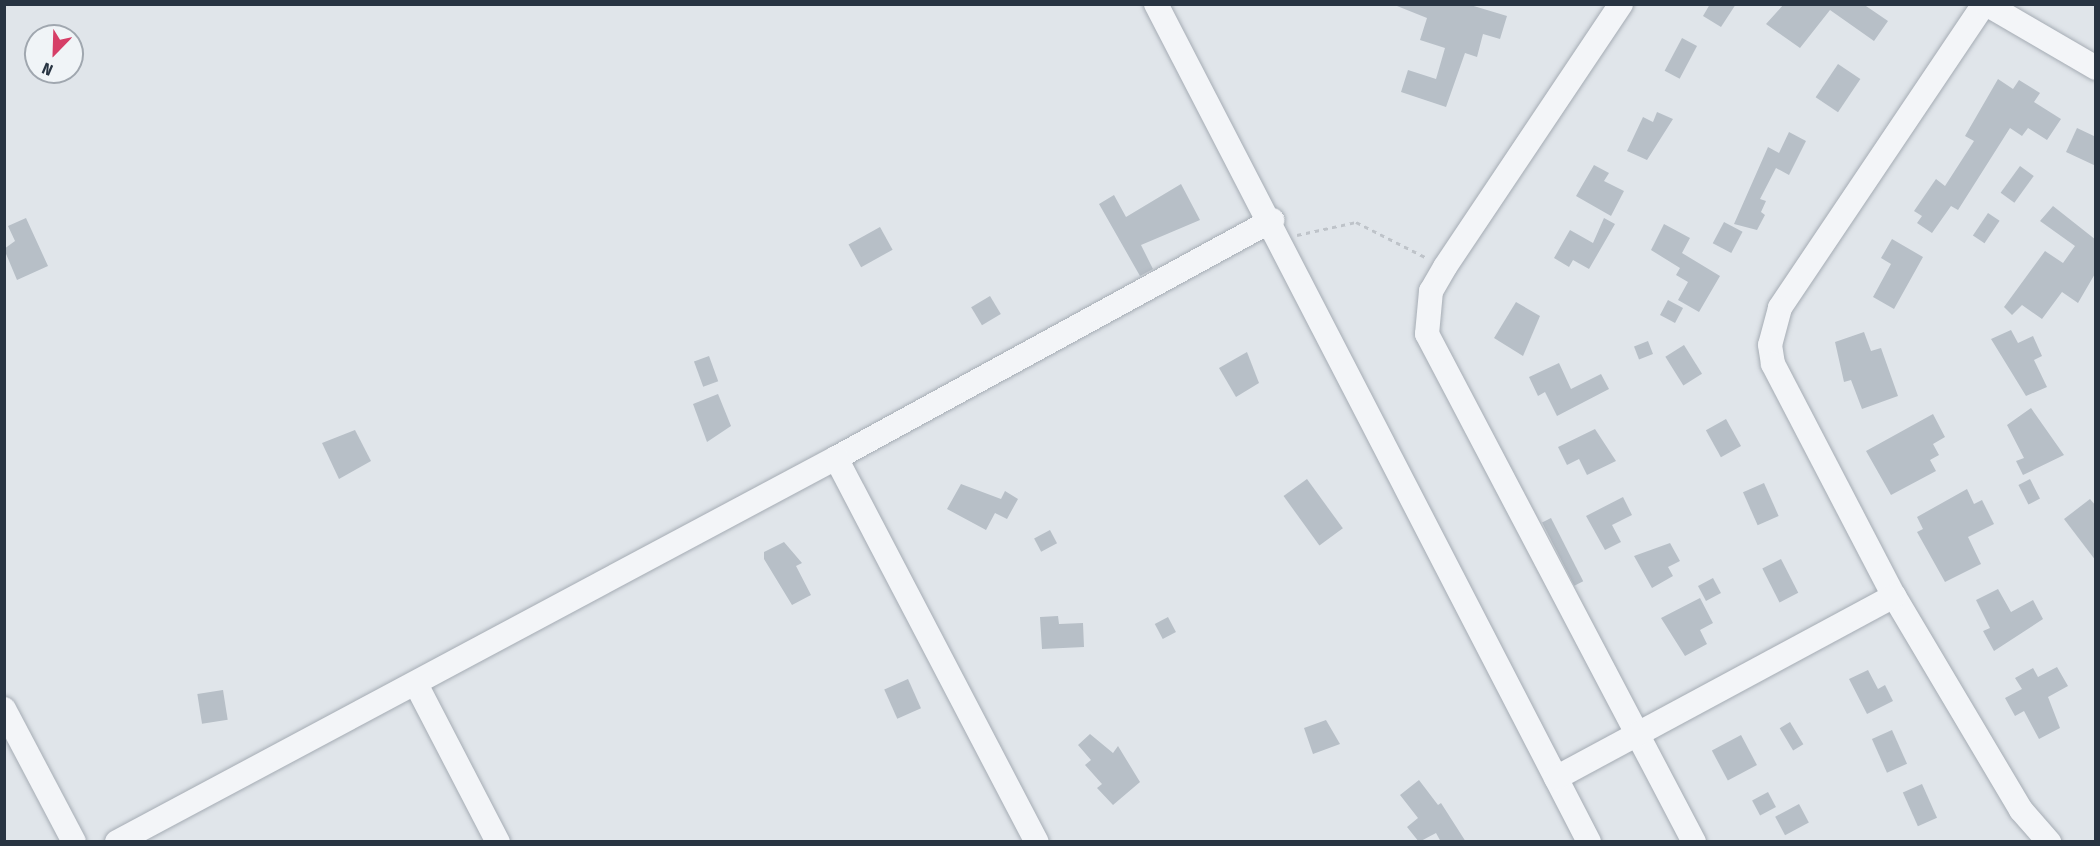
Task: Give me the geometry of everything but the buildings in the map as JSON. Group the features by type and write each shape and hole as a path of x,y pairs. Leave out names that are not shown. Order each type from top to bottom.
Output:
{"street":[{"path":"1156,4 1277,229 1589,842"},
{"path":"1622,4 1444,267 1431,291 1427,334 1694,842"},
{"path":"2049,842 2021,810 1894,596 1773,364 1771,336 1780,308 1985,4 2096,68"},
{"path":"117,842 417,686 836,458 1277,229"},
{"path":"836,458 1037,842"},
{"path":"1556,778 1894,596"},
{"path":"417,686 498,842"},
{"path":"4,709 74,842"}],"path":[{"path":"1277,229 1356,222 1444,267"}]}
